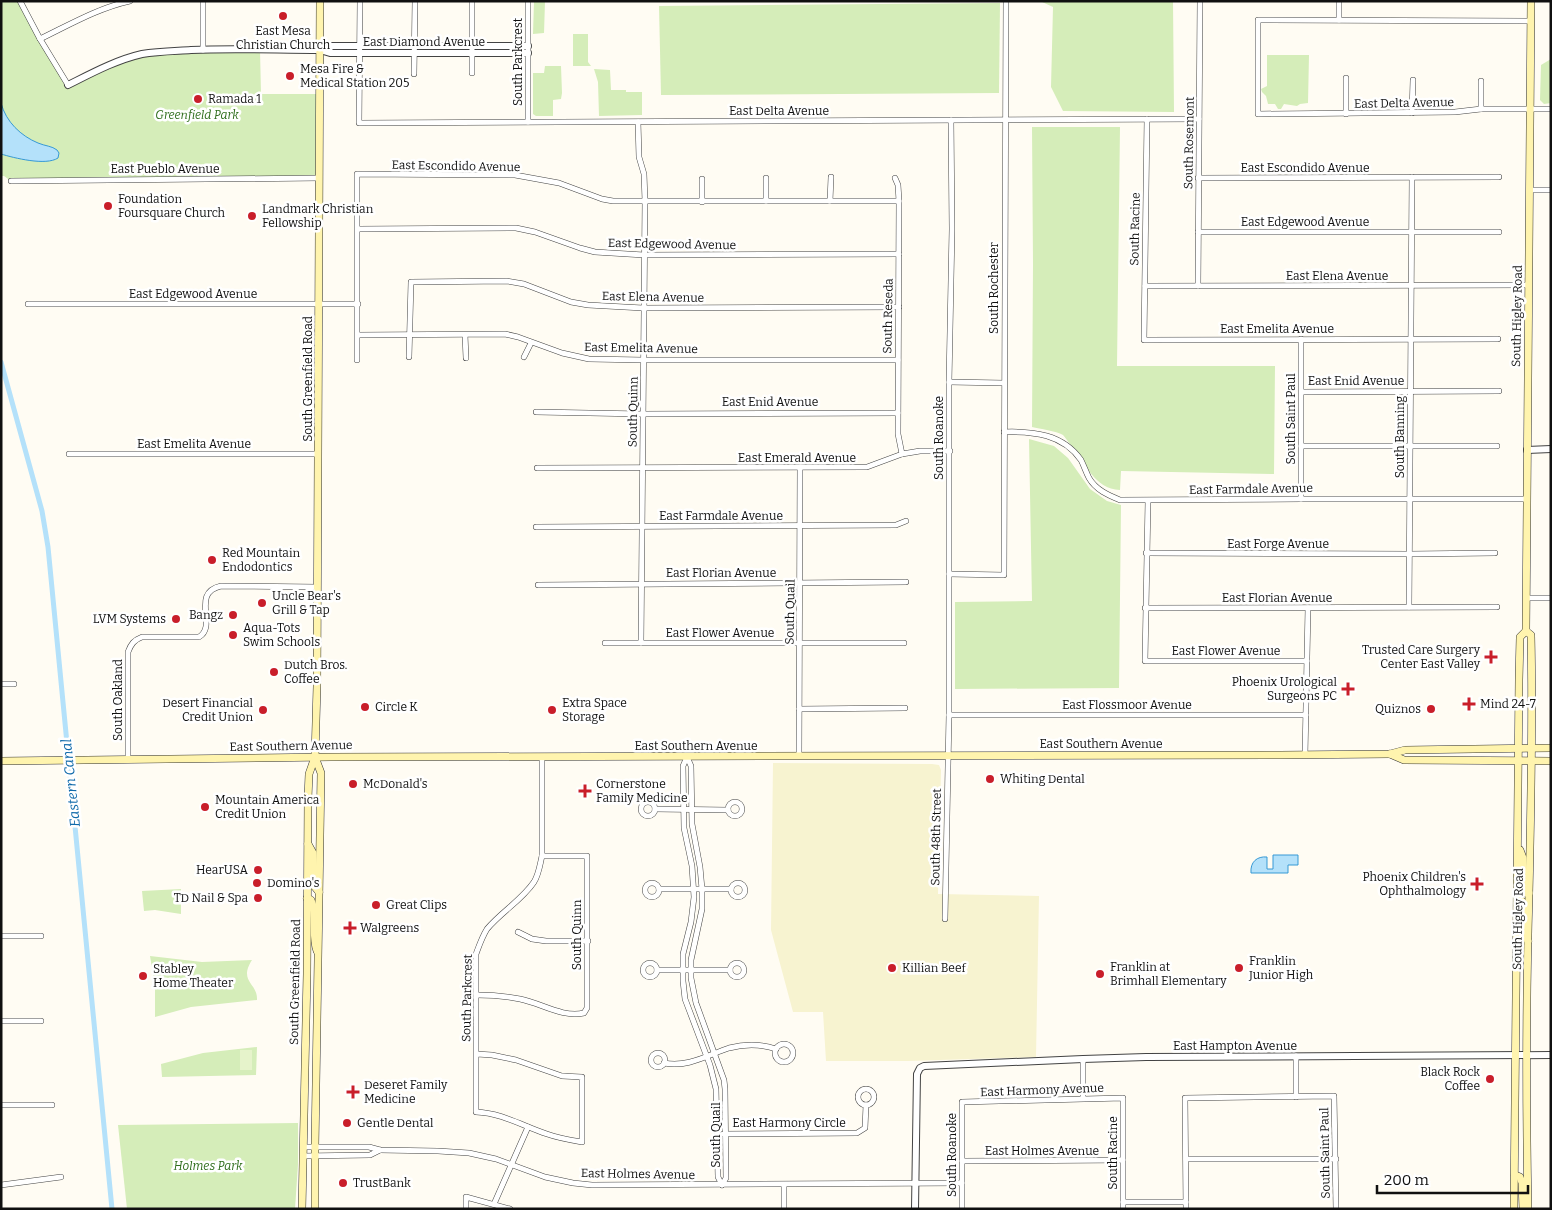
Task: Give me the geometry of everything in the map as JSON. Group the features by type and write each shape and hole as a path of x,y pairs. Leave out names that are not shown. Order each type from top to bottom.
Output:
{"main road":[{"name":"South Greenfield Road","path":"302,1209 309,774 315,757 320,1"},
{"name":"South Higley Road","path":"1528,1209 1531,636 1526,631 1526,598 1531,1"},
{"name":"South Higley Road","path":"1514,1209 1520,637 1526,631"},
{"name":"East Southern Avenue","path":"1,761 315,757 1305,755 1390,754 1405,750 1551,748"},
{"name":"East Southern Avenue","path":"1390,754 1404,760 1551,761"},
{"name":"South Greenfield Road","path":"315,757 321,772 315,1209"},
{"path":"308,844 313,852 314,886 320,892"},
{"path":"1518,845 1523,858 1524,890 1526,893 1529,893"},
{"path":"307,898 311,900 313,906 314,942 319,956"},
{"path":"1518,898 1523,903 1523,933 1528,942"},
{"path":"1515,1175 1521,1178 1522,1209"}],"street":[{"path":"20,1 68,85"},
{"path":"40,39 90,14 130,1"},
{"path":"203,1 203,50"},
{"path":"359,50 360,1"},
{"path":"414,74 415,1"},
{"path":"472,1 472,73"},
{"name":"South Parkcrest","path":"528,1 528,122"},
{"name":"South Rochester","path":"949,574 1004,575 1004,120 1006,1"},
{"name":"South Rosemont","path":"1198,286 1200,1"},
{"path":"1339,1 1339,20 1531,20"},
{"name":"East Delta Avenue","path":"1339,20 1258,20 1258,114 1412,113 1481,109 1551,109"},
{"name":"East Diamond Avenue","path":"68,85 103,68 142,54 203,50 320,50 330,53 414,46 472,46 528,49"},
{"name":"East Diamond Avenue","path":"359,50 414,54 472,54 528,49"},
{"name":"East Delta Avenue","path":"359,50 359,123 1199,119"},
{"path":"1346,78 1346,114"},
{"path":"1412,113 1413,80"},
{"path":"1481,81 1481,109"},
{"name":"South Racine","path":"1144,340 1146,119"},
{"name":"South Roanoke","path":"948,756 949,382 952,229 951,120"},
{"name":"South Quinn","path":"638,122 639,157 644,180 645,201 641,643"},
{"name":"East Escondido Avenue","path":"358,229 357,174 515,175 560,183 602,200 613,201 899,201"},
{"name":"East Escondido Avenue","path":"1198,178 1499,177"},
{"name":"East Pueblo Avenue","path":"11,181 319,178"},
{"path":"702,178 702,202"},
{"path":"766,178 766,201"},
{"path":"830,201 831,178"},
{"name":"South Reseda","path":"895,178 898,185 899,201 898,440 902,454"},
{"name":"South Banning","path":"1408,607 1410,554 1409,446 1412,178"},
{"path":"1530,190 1551,190"},
{"name":"East Edgewood Avenue","path":"358,229 516,228 595,252 644,255 899,254"},
{"path":"357,360 358,229"},
{"name":"East Edgewood Avenue","path":"1198,232 1499,232"},
{"name":"East Elena Avenue","path":"410,334 411,282 507,281 524,284 571,302 588,305 644,308 898,307"},
{"name":"East Elena Avenue","path":"1145,286 1529,285"},
{"name":"East Edgewood Avenue","path":"28,304 358,304"},
{"name":"East Emelita Avenue","path":"358,334 505,334 562,353 589,359 898,360"},
{"path":"409,357 410,334"},
{"path":"466,334 466,358"},
{"name":"South Saint Paul","path":"1301,499 1302,339"},
{"name":"East Emelita Avenue","path":"1144,340 1498,339"},
{"path":"524,357 531,343"},
{"path":"949,382 1004,383"},
{"name":"East Enid Avenue","path":"1302,392 1499,391"},
{"name":"East Enid Avenue","path":"536,412 643,414 898,413"},
{"name":"East Farmdale Avenue","path":"1004,432 1042,434 1064,443 1080,460 1091,481 1102,492 1120,500 1527,499"},
{"path":"1301,446 1497,446"},
{"path":"1527,450 1551,449"},
{"name":"East Emerald Avenue","path":"537,468 867,467 902,454 920,451 950,451"},
{"name":"East Emelita Avenue","path":"69,454 318,454"},
{"name":"South Quail","path":"799,756 800,468"},
{"path":"1145,608 1148,500"},
{"name":"East Farmdale Avenue","path":"536,527 896,525 906,521"},
{"name":"East Forge Avenue","path":"1146,553 1495,553"},
{"name":"East Florian Avenue","path":"538,585 906,582"},
{"name":"South Oakland","path":"128,760 128,652 134,641 142,637 199,637 203,635 206,630 205,599 214,588 221,586 317,587"},
{"path":"1526,598 1551,598"},
{"name":"East Florian Avenue","path":"1145,608 1497,607"},
{"name":"East Flower Avenue","path":"1145,608 1145,661 1307,661"},
{"path":"1305,755 1308,608"},
{"name":"East Flower Avenue","path":"605,643 904,643"},
{"path":"1,684 14,684"},
{"path":"799,709 905,708"},
{"name":"East Flossmoor Avenue","path":"949,716 1306,715"},
{"name":"South 48th Street","path":"945,919 948,756"},
{"name":"South Parkcrest","path":"528,1127 496,1114 476,1112 476,954 487,930 534,881 539,871 542,856 542,757"},
{"name":"South Quail","path":"687,757 683,766 685,834 692,866 694,889 692,917 683,954 683,990 707,1057 716,1089 718,1177 722,1185"},
{"name":"South Quail","path":"687,757 691,766 692,824 699,857 702,889 702,909 692,948 690,970 696,1003 726,1089 726,1178 722,1185"},
{"path":"683,788 691,788"},
{"path":"655,809 728,810"},
{"name":"South Quinn","path":"477,995 522,999 564,1013 584,1013 586,1008 588,941 587,856 542,856"},
{"path":"659,889 731,889"},
{"path":"518,932 532,939 546,941 588,941"},
{"path":"1,936 41,936"},
{"path":"657,970 730,970"},
{"path":"1,1021 41,1021"},
{"path":"664,1063 684,1063 730,1048 753,1045 776,1049"},
{"path":"476,1054 492,1054 562,1076 582,1077 582,1142 558,1138 528,1127 494,1204"},
{"name":"East Hampton Avenue","path":"916,1182 917,1074 920,1068 932,1064 1082,1058 1551,1055"},
{"path":"1186,1209 1186,1098 1296,1096 1296,1056"},
{"path":"1082,1058 1083,1098"},
{"name":"South Saint Paul","path":"1296,1096 1334,1096 1336,1209"},
{"name":"South Racine","path":"1123,1098 1123,1209"},
{"name":"East Harmony Avenue","path":"962,1102 1123,1098"},
{"name":"South Roanoke","path":"962,1102 962,1209"},
{"path":"1,1105 52,1105"},
{"name":"East Harmony Circle","path":"717,1134 857,1133 865,1128 866,1105"},
{"name":"East Holmes Avenue","path":"303,1147 369,1147 380,1150 463,1152 486,1156 545,1176 583,1184 962,1183"},
{"name":"East Holmes Avenue","path":"303,1156 370,1155 380,1150"},
{"path":"1186,1159 1336,1159"},
{"name":"East Holmes Avenue","path":"962,1161 1123,1160"},
{"path":"718,1162 726,1162"},
{"path":"1,1185 61,1177"},
{"path":"915,1209 916,1182"},
{"path":"784,1184 784,1209"},
{"path":"466,1209 466,1197 510,1209"},
{"path":"1123,1202 1186,1202"}],"shaded area":[{"path":"773,763 939,765 941,770 938,894 1039,896 1036,1057 908,1061 826,1061 823,1012 793,1012 771,930"}],"green space":[{"name":"Greenfield Park","path":"1,1 20,1 68,85 142,54 260,50 261,94 320,94 319,178 11,181 1,176"},
{"path":"534,1 545,1 544,33 533,34"},
{"path":"1040,1 1173,1 1174,112 1063,111 1051,87 1053,7"},
{"path":"1000,3 999,93 661,95 659,6"},
{"path":"573,34 588,34 588,62 591,66 573,66"},
{"path":"1267,55 1309,55 1308,103 1297,106 1284,104 1281,109 1278,109 1275,104 1268,104 1266,96 1261,89 1267,86"},
{"path":"1551,59 1551,103 1544,104 1540,100 1541,65"},
{"path":"545,66 561,66 561,99 553,100 553,116 536,116 533,114 533,73 544,73"},
{"path":"594,69 610,70 611,90 642,92 642,115 599,116 598,82"},
{"path":"1032,127 1120,127 1117,366 1275,366 1274,474 1121,471 1120,490 1103,485 1097,480 1063,435 1032,427"},
{"path":"1029,439 1054,446 1068,458 1090,489 1107,501 1121,505 1119,688 955,689 955,602 1032,601"},
{"path":"181,889 181,914 155,910 144,911 142,891"},
{"path":"150,956 202,962 252,960 247,973 255,990 257,1000 191,1007 155,1017 155,986"},
{"path":"257,1047 256,1075 162,1077 161,1064 203,1053"},
{"path":"240,1050 252,1050 252,1070 240,1070"},
{"name":"Holmes Park","path":"298,1123 295,1209 127,1209 118,1125"}],"water":[{"path":"1,103 6,116 20,132 32,140 57,150 59,153 58,158 38,161 1,154"},
{"path":"1273,855 1298,855 1298,865 1288,865 1288,873 1251,873 1253,863 1260,858 1267,857 1267,869 1273,869"}],"waterway":[{"name":"Eastern Canal","path":"1,362 42,511 48,547 112,1209"}],"place":[{"name":"East Mesa Christian Church","path":"283,16"},
{"name":"Mesa Fire & Medical Station 205","path":"290,76"},
{"name":"Ramada 1","path":"198,99"},
{"name":"Foundation Foursquare Church","path":"108,206"},
{"name":"Landmark Christian Fellowship","path":"252,216"},
{"name":"Red Mountain Endodontics","path":"212,560"},
{"name":"Uncle Bear's Grill & Tap","path":"262,603"},
{"name":"Bangz","path":"233,615"},
{"name":"LVM Systems","path":"176,619"},
{"name":"Aqua-Tots Swim Schools","path":"233,635"},
{"name":"Trusted Care Surgery Center East Valley","path":"1491,657"},
{"name":"Dutch Bros. Coffee","path":"274,672"},
{"name":"Phoenix Urological Surgeons PC","path":"1348,689"},
{"name":"Mind 24-7","path":"1469,704"},
{"name":"Circle K","path":"365,707"},
{"name":"Quiznos","path":"1431,709"},
{"name":"Desert Financial Credit Union","path":"263,710"},
{"name":"Extra Space Storage","path":"552,710"},
{"name":"Whiting Dental","path":"990,779"},
{"name":"McDonald's","path":"353,784"},
{"name":"Cornerstone Family Medicine","path":"585,791"},
{"name":"Mountain America Credit Union","path":"205,807"},
{"name":"HearUSA","path":"258,870"},
{"name":"Domino's","path":"257,883"},
{"name":"Phoenix Children's Ophthalmology","path":"1477,884"},
{"name":"TD Nail & Spa","path":"258,898"},
{"name":"Great Clips","path":"376,905"},
{"name":"Walgreens","path":"350,928"},
{"name":"Killian Beef","path":"892,968"},
{"name":"Franklin Junior High","path":"1239,968"},
{"name":"Franklin at Brimhall Elementary","path":"1100,974"},
{"name":"Stabley Home Theater","path":"143,976"},
{"name":"Black Rock Coffee","path":"1490,1079"},
{"name":"Deseret Family Medicine","path":"353,1092"},
{"name":"Gentle Dental","path":"347,1123"},
{"name":"TrustBank","path":"343,1183"}]}
